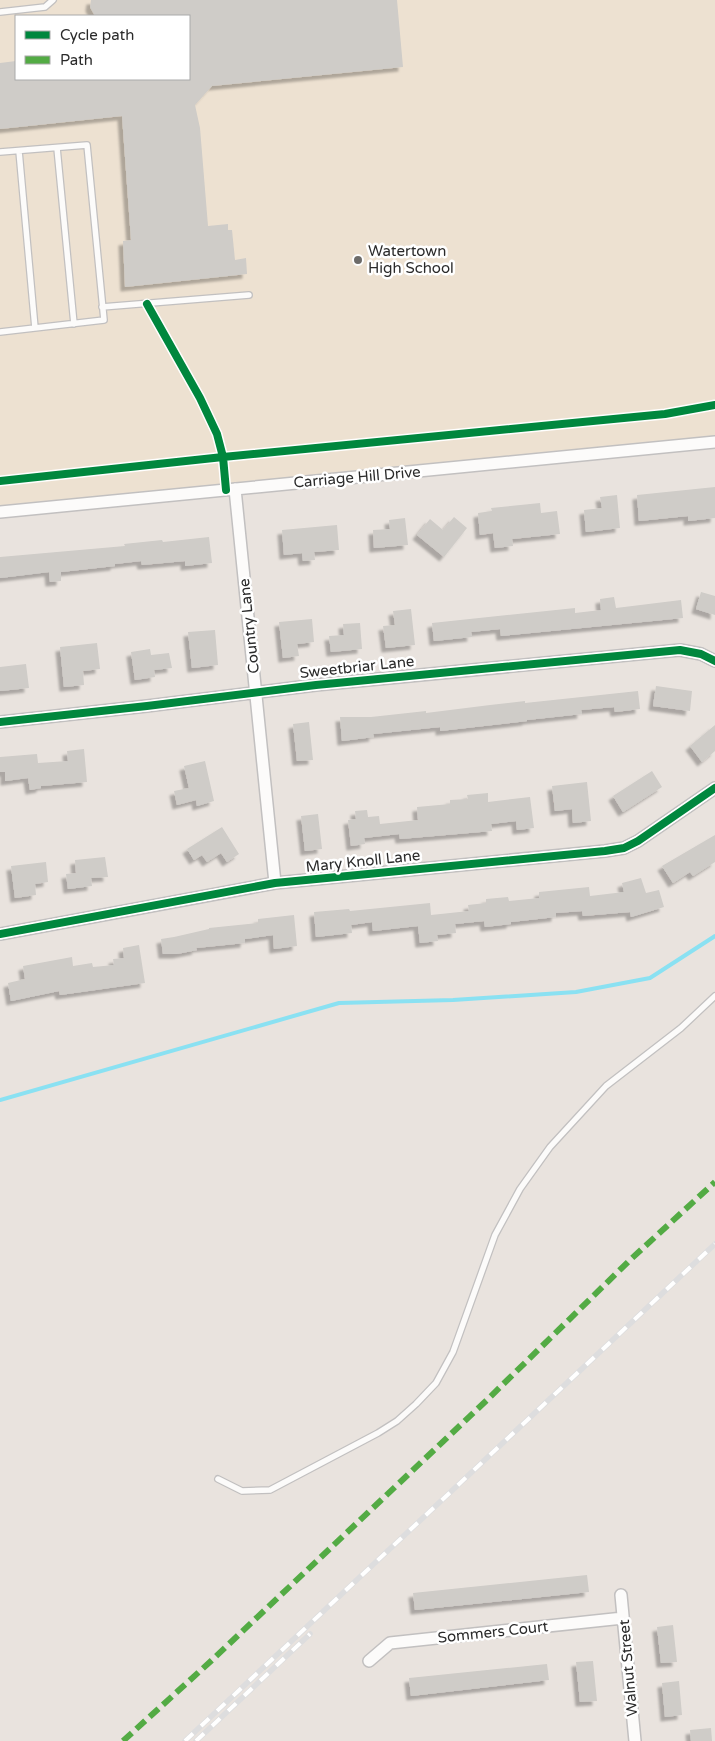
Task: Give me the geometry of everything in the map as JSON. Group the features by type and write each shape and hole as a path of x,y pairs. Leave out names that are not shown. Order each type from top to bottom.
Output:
{"street":[{"name":"Carriage Hill Drive","path":"0,512 715,442"},
{"name":"Country Lane","path":"235,489 275,883"},
{"name":"Sweetbriar Lane","path":"0,722 147,706 255,691 680,650 701,654 715,661"},
{"name":"Mary Knoll Lane","path":"0,934 275,883 624,848 638,841 715,788"},
{"name":"Walnut Street","path":"621,1595 635,1741"},
{"name":"Sommers Court","path":"369,1661 390,1643 623,1618"}],"lane":[{"path":"0,12 45,7 53,0"},
{"path":"0,152 87,146 104,320 0,332"},
{"path":"57,148 74,324"},
{"path":"19,151 35,328"},
{"path":"102,307 249,295"},
{"path":"218,1479 242,1491 270,1490 378,1433 416,1404 436,1383 453,1352 495,1235 520,1189 550,1147 606,1086 681,1028 715,996"}],"shaded area":[{"name":"Watertown High School","path":"0,0 715,0 715,441 0,507"}],"building":[{"path":"91,0 397,0 403,67 212,86 195,105 200,128 208,226 228,224 228,230 232,230 235,260 246,258 247,274 125,287 123,241 131,240 122,116 0,129 0,63 15,61 15,80 190,80 190,15 94,15 90,7"},
{"path":"715,487 715,518 688,521 688,516 639,521 637,495"},
{"path":"617,495 620,528 586,532 584,510 602,508 600,497"},
{"path":"540,503 541,513 557,511 560,534 512,539 513,546 495,548 493,533 480,535 478,513 492,511 491,508"},
{"path":"454,517 467,528 444,557 417,535 430,519 443,530"},
{"path":"405,518 408,545 374,548 373,530 390,529 389,520"},
{"path":"337,525 339,550 314,552 315,560 303,561 302,553 284,555 282,530"},
{"path":"209,537 212,563 185,566 185,561 142,565 141,561 115,564 115,566 61,572 61,581 50,582 49,572 0,578 0,557"},
{"path":"701,592 715,596 715,615 696,609"},
{"path":"614,597 616,608 681,600 683,618 501,636 500,629 471,632 472,637 434,641 432,623 575,608 575,613 601,610 600,599"},
{"path":"411,609 415,645 386,648 383,626 395,625 393,611"},
{"path":"312,619 314,642 297,644 299,656 283,658 279,622"},
{"path":"360,623 362,649 331,652 329,636 344,635 343,624"},
{"path":"215,630 218,665 192,668 188,632"},
{"path":"97,643 100,669 83,671 84,685 64,687 60,647"},
{"path":"150,649 151,655 169,653 172,668 154,670 155,677 135,680 131,652"},
{"path":"26,664 29,688 0,691 0,667"},
{"path":"656,686 692,691 690,711 653,706"},
{"path":"638,691 640,709 615,712 614,707 581,710 582,714 440,731 440,727 373,734 374,737 342,741 340,717 371,717 426,711 426,713 525,701 525,703"},
{"path":"309,722 313,760 297,761 293,724"},
{"path":"715,725 715,751 702,762 690,746"},
{"path":"84,749 87,782 41,786 41,788 30,790 28,778 5,781 5,772 0,772 0,757 37,754 38,763 68,761 67,751"},
{"path":"205,761 214,801 197,806 196,800 177,805 174,791 189,788 184,766"},
{"path":"652,771 662,787 623,812 613,796"},
{"path":"587,782 591,821 573,823 572,809 555,811 552,786"},
{"path":"488,793 488,802 530,797 534,828 517,830 516,821 491,824 492,831 400,839 399,834 364,838 365,844 351,846 348,820 356,819 355,811 367,810 368,817 379,816 380,824 418,820 417,807 450,804 450,800 468,799 467,795"},
{"path":"318,814 322,849 305,851 301,816"},
{"path":"222,827 239,854 227,862 221,853 207,862 202,855 194,860 187,849"},
{"path":"715,835 715,862 693,876 690,872 673,883 662,866"},
{"path":"105,857 108,877 91,878 92,886 68,889 66,874 76,873 75,860"},
{"path":"46,862 48,882 35,884 36,895 15,898 11,866"},
{"path":"641,878 646,893 659,890 664,907 631,917 630,912 583,916 582,911 556,913 556,917 485,927 484,921 455,924 456,933 437,935 438,941 420,943 418,926 373,931 372,922 351,925 352,933 316,937 314,912 349,909 350,911 430,903 431,915 469,911 468,905 486,903 486,899 508,897 509,901 539,898 539,892 589,887 590,896 624,892 622,883"},
{"path":"294,915 297,946 274,949 273,935 245,939 245,943 196,948 197,950 177,954 163,954 161,939 209,928 258,923 258,919"},
{"path":"139,945 145,983 60,995 59,991 11,1001 8,983 25,979 23,966 72,957 73,966 92,963 93,967 114,965 113,959 124,958 123,948"},
{"path":"587,1575 589,1592 415,1610 413,1593"},
{"path":"673,1625 677,1662 661,1663 657,1627"},
{"path":"593,1661 597,1701 580,1702 576,1662"},
{"path":"547,1664 549,1680 411,1696 409,1678"},
{"path":"679,1681 682,1715 665,1717 662,1683"},
{"path":"711,1728 712,1741 691,1741 690,1730"}],"waterway":[{"path":"0,1100 339,1003 453,1000 576,992 650,978 715,936"}],"railway":[{"path":"185,1741 715,1244"},
{"path":"196,1741 310,1634"}],"marked path":[{"path":"123,1741 211,1661 487,1400 630,1260 715,1182"}],"cycle path":[{"path":"147,304 200,398 217,434 223,457 226,490"},
{"path":"0,481 223,457 665,414 715,405"},
{"path":"0,722 316,685 680,650 701,654 715,661"},
{"path":"0,934 275,883 624,848 638,841 715,788"}],"place":[{"name":"Watertown High School","path":"358,260"}]}
